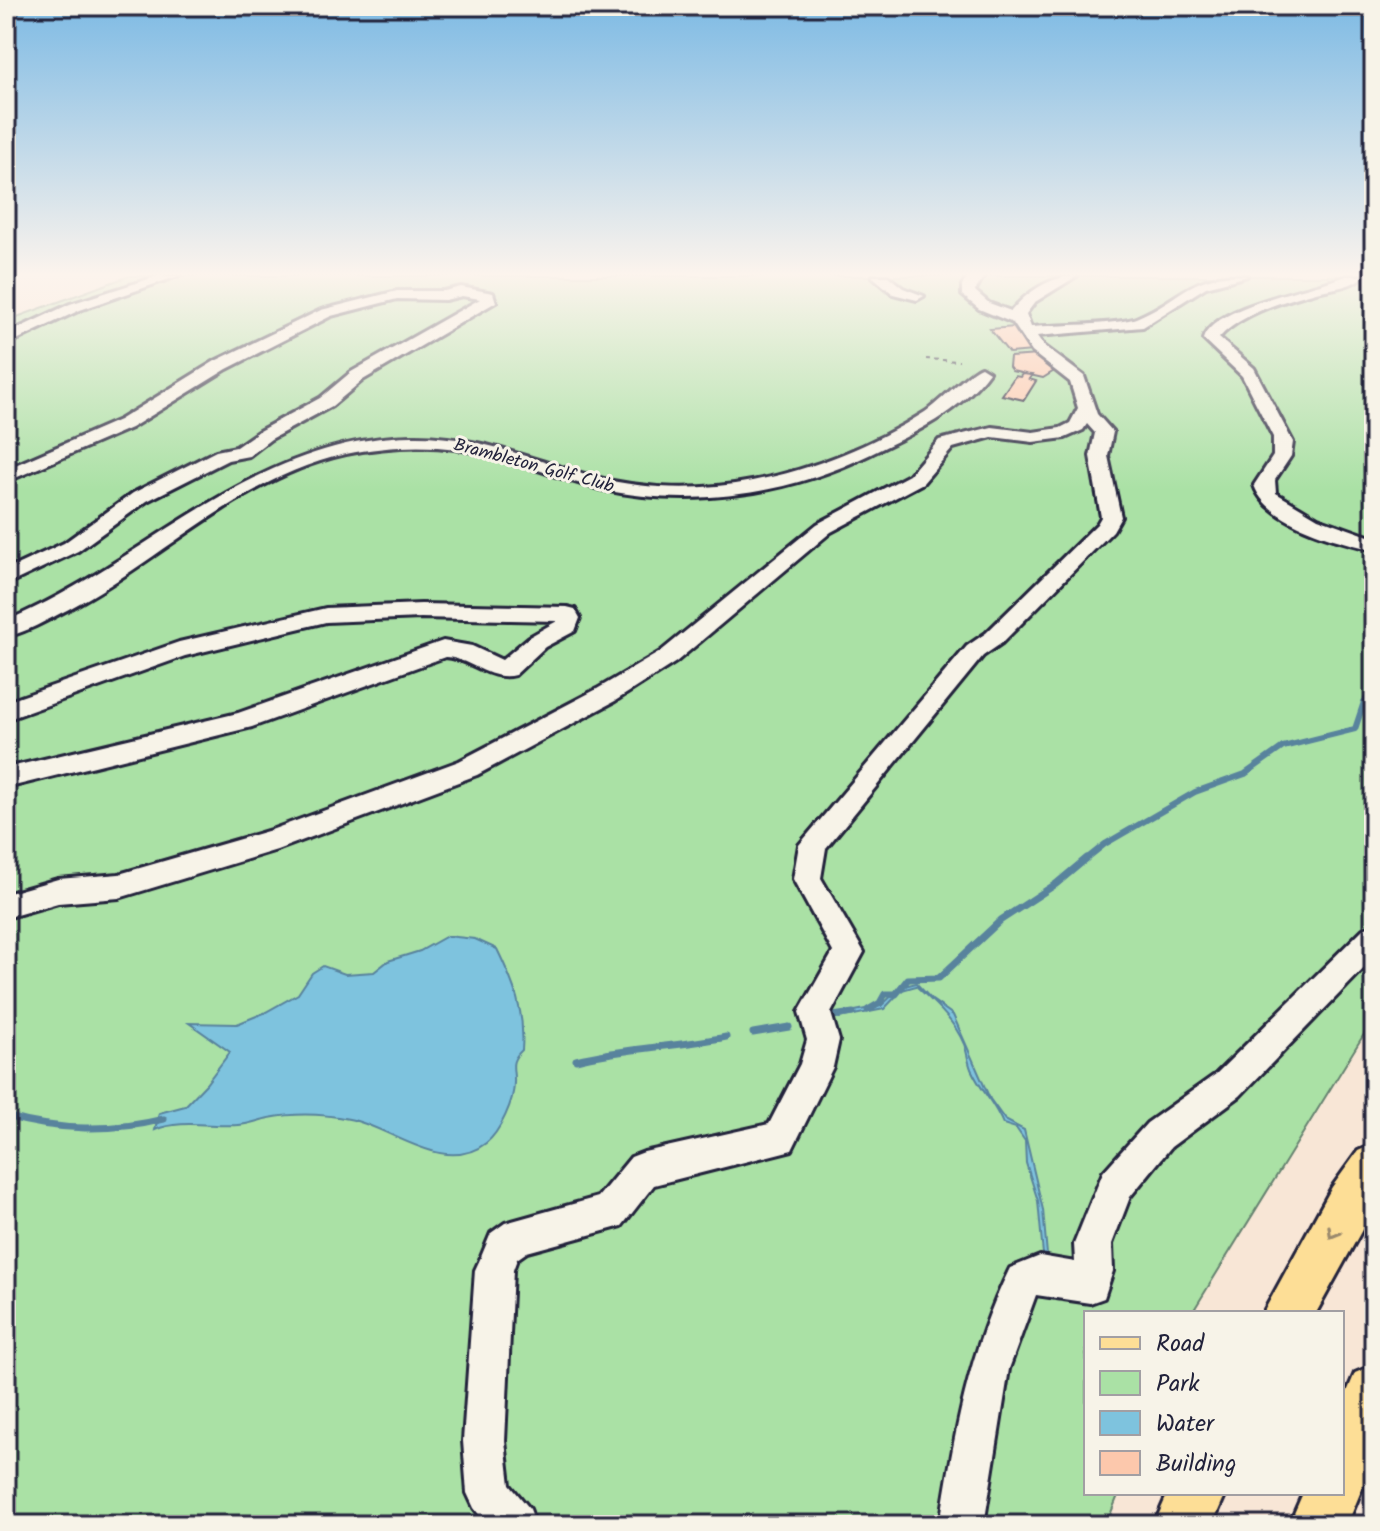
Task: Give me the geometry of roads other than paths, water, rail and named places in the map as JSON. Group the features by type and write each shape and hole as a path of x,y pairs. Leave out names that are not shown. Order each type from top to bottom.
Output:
{"main road":[{"path":"1289,1311 1349,1204 1374,1167"},
{"path":"1344,1465 1374,1392"},
{"path":"1183,1525 1197,1495"},
{"path":"1318,1525 1331,1495"}],"lane":[{"path":"6,476 125,424 221,365 256,347"},
{"path":"6,578 71,547 140,497 223,455 242,452 265,435 326,402 357,376 408,347"},
{"path":"514,1525 489,1493 484,1441 494,1270 504,1246 518,1236 609,1213 644,1170 780,1138 819,1057 823,1040 815,1012 849,952 807,879 813,845 975,651 994,638 1106,527 1111,517 1099,456 1104,432 1089,415 1078,380 1037,347"},
{"path":"1220,347 1251,376 1284,442 1282,455 1264,483 1269,497 1304,520 1332,533 1374,544"},
{"name":"Brambleton Golf Club","path":"6,630 39,616 121,571 249,488 322,454 368,446 439,441 499,452 622,488 662,493 727,491 776,484 820,471 862,453 954,402 981,372"},
{"path":"6,906 58,891 119,886 277,839 468,768 606,695 668,657 824,528 916,479 946,444 992,432 1033,437 1065,433 1077,426 1087,408"},
{"path":"6,711 179,650 326,615 529,612 567,614 569,618 567,626 537,642 507,669 491,667 463,648 443,649 243,721 6,778"},
{"path":"962,1525 985,1392 1007,1310 1023,1281 1040,1275 1090,1284 1094,1271 1093,1244 1116,1185 1159,1135 1228,1085 1374,938"}],"water":[{"path":"447,936 475,939 497,949 520,1010 522,1050 514,1062 512,1098 501,1124 486,1143 470,1152 435,1152 349,1119 309,1115 279,1116 239,1125 185,1124 155,1130 159,1113 185,1106 230,1052 189,1023 237,1024 298,994 312,973 323,966 345,974 374,972 388,961 420,951"},
{"path":"916,983 953,1015 990,1099 1005,1120 1024,1130 1043,1210 1048,1266 1044,1265 1038,1201 1026,1163 1025,1141 1016,1128 1003,1124 970,1066 960,1035 949,1020 916,986 902,990 884,1009 839,1018 834,1015 881,1006 901,987"}],"waterway":[{"path":"1085,860 1105,844 1195,792 1245,774 1283,747 1355,729 1364,702 1374,691"},
{"path":"868,1010 880,1003 885,994 896,994 908,979 939,978 1001,920 1056,884 1087,858"},
{"path":"833,1016 853,1013"},
{"path":"753,1033 789,1027"},
{"path":"576,1060 726,1037"},
{"path":"6,1116 45,1125 85,1128 125,1126 164,1119"}]}
